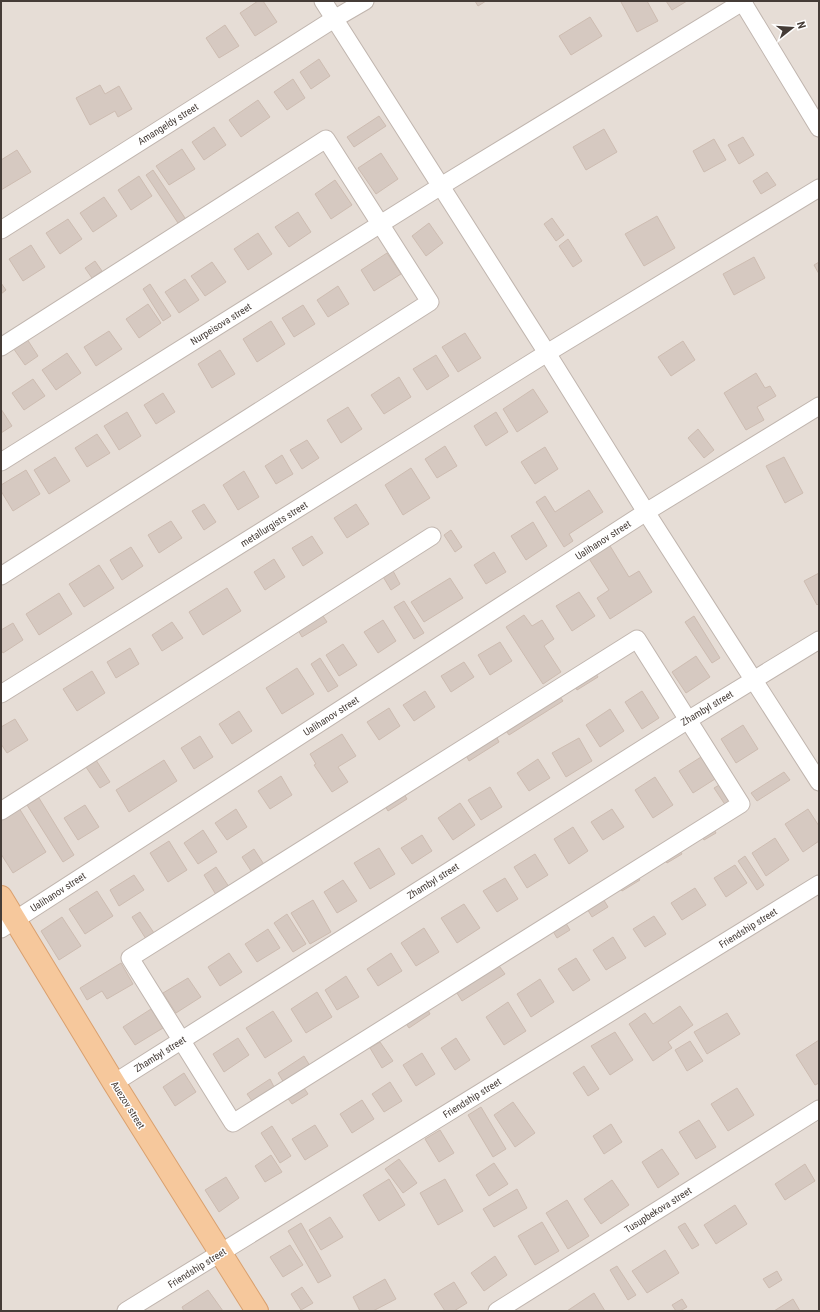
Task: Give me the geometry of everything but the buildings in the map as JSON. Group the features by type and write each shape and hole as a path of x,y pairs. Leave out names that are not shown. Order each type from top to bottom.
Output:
{"main road":[{"name":"Auezov street","path":"1,897 8,924 114,1083 257,1311"}],"street":[{"path":"323,1 548,353 646,512 819,782"},
{"name":"Amangeldy street","path":"1,230 334,19 365,1"},
{"path":"743,1 819,128"},
{"name":"Nurpeisova street","path":"1,462 441,186 743,1"},
{"path":"1,347 326,139 430,302 1,576"},
{"name":"metallurgists street","path":"1,694 548,353 819,188"},
{"name":"Ualihanov street","path":"8,924 646,512 819,406"},
{"path":"1,811 432,536"},
{"path":"637,639 741,804 233,1123 182,1040 130,958 637,639"},
{"name":"Zhambyl street","path":"114,1083 688,720 819,640"},
{"name":"Friendship street","path":"126,1311 819,884"},
{"name":"Tusupbekova street","path":"497,1311 819,1109"}],"shaded area":[{"path":"1,1 819,1 819,1311 1,1311"}]}
